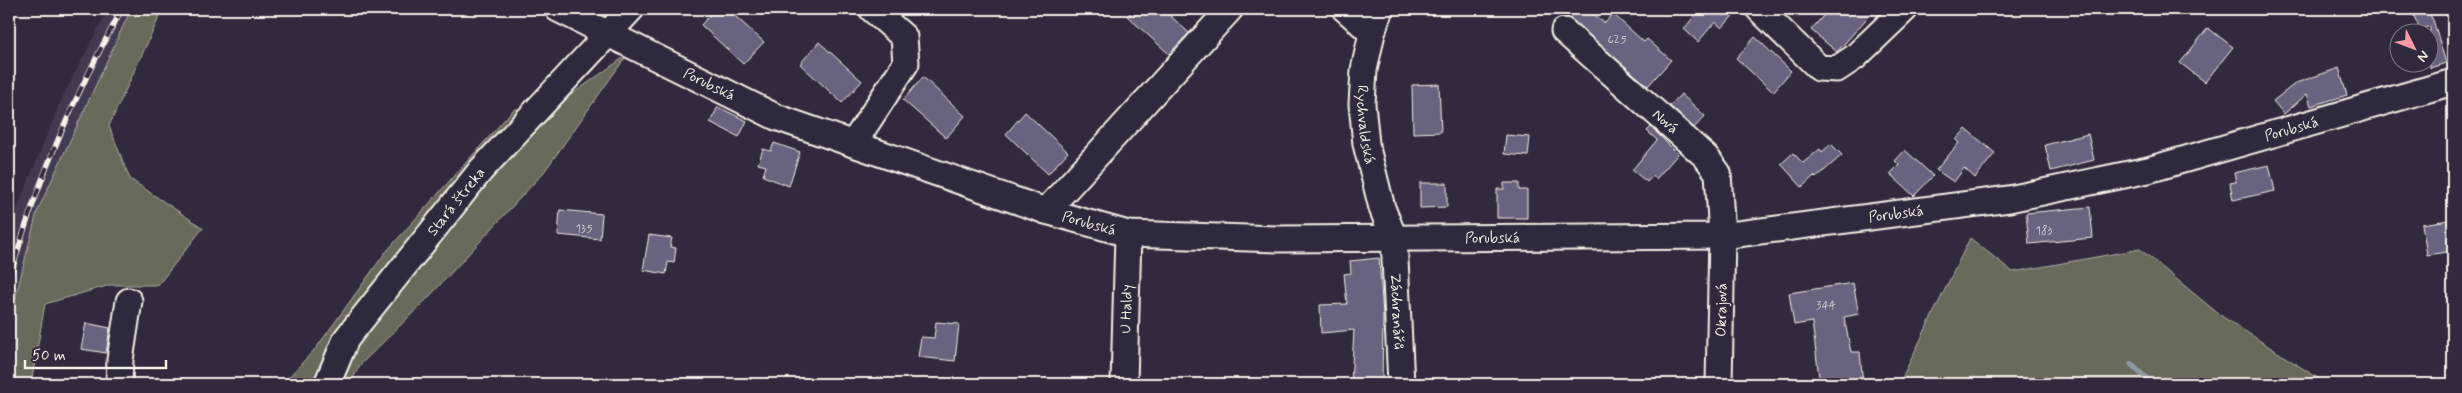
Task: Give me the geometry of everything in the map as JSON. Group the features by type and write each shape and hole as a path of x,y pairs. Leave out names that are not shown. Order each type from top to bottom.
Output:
{"street":[{"name":"Porubská","path":"558,9 776,117 1046,211 1128,234 1278,239 1722,236 2028,195 2148,170 2453,82"},
{"name":"Stará štreka","path":"327,384 346,339 481,170 631,9"},
{"path":"854,144 906,63 904,37 872,9"},
{"path":"1046,211 1230,9"},
{"path":"1345,9 1372,33"},
{"name":"Rychvaldská","path":"1380,9 1372,33 1364,70 1362,104 1366,144 1382,208 1394,238"},
{"path":"1759,9 1819,68 1837,69 1855,57 1905,9"},
{"name":"Nová","path":"1564,31 1706,157 1718,173 1722,236"},
{"name":"U Haldy","path":"1124,384 1128,234"},
{"name":"Okrajová","path":"1719,384 1722,236"},
{"name":"Záchranářů","path":"1394,238 1401,384"},
{"path":"119,384 120,360 129,301"}],"shaded area":[{"path":"108,9 137,9 9,334 9,234 13,219 61,100"}],"green space":[{"path":"131,9 163,9 109,126 130,179 203,228 158,285 110,285 45,304 31,384 9,384 9,323 37,212"},
{"path":"627,55 544,172 428,298 360,365 350,384 282,384 317,347 385,253 513,110 568,97"},
{"path":"1970,238 2013,272 2140,249 2220,315 2327,384 1899,384"}],"building":[{"path":"715,9 727,9 764,42 743,64 701,25"},
{"path":"1134,9 1163,9 1189,33 1169,54 1127,16"},
{"path":"1558,9 1587,9 1605,23 1613,14 1644,42 1647,39 1671,60 1648,86"},
{"path":"1700,9 1739,9 1722,28 1715,22 1698,42 1684,29"},
{"path":"1829,9 1875,9 1837,52 1811,30"},
{"path":"2411,9 2427,9 2434,22 2417,22"},
{"path":"2208,28 2233,47 2205,82 2180,63"},
{"path":"1755,37 1791,71 1773,92 1736,58"},
{"path":"819,42 862,81 842,103 800,64"},
{"path":"2440,43 2446,63 2440,65"},
{"path":"2339,68 2347,95 2311,106 2307,94 2284,114 2273,101 2296,83"},
{"path":"923,77 965,116 946,138 903,100"},
{"path":"1439,84 1441,132 1413,133 1412,85"},
{"path":"1681,94 1705,116 1694,128 1670,106"},
{"path":"718,107 747,121 739,137 710,122"},
{"path":"1025,112 1068,152 1048,174 1006,134"},
{"path":"1651,127 1678,154 1656,179 1653,175 1647,182 1632,170 1657,140 1647,131"},
{"path":"1966,129 1995,153 1975,178 1964,168 1954,182 1936,170 1959,143 1956,140"},
{"path":"2088,134 2094,160 2051,171 2045,145"},
{"path":"1506,135 1530,137 1528,156 1504,154"},
{"path":"774,143 800,152 789,186 763,176 766,166 758,164 763,149 771,151"},
{"path":"1831,144 1842,155 1816,178 1814,176 1802,187 1781,164 1793,153 1803,163 1820,149 1822,152"},
{"path":"1905,150 1933,176 1914,196 1890,174 1899,165 1895,161"},
{"path":"2269,165 2275,191 2233,200 2230,183 2236,182 2234,173"},
{"path":"1420,183 1447,183 1447,207 1420,208"},
{"path":"1504,183 1519,183 1519,190 1527,190 1527,218 1497,218 1497,189 1504,189"},
{"path":"2090,207 2093,238 2029,244 2026,213"},
{"path":"560,210 602,214 600,239 558,235"},
{"path":"2449,220 2453,251 2427,255 2422,224"},
{"path":"649,235 672,238 670,247 676,248 674,263 668,262 666,274 643,270"},
{"path":"1379,258 1383,315 1382,384 1351,384 1354,330 1321,333 1320,305 1347,304 1344,274 1351,273 1350,261"},
{"path":"1853,283 1859,314 1844,317 1851,352 1860,352 1863,384 1820,384 1812,322 1794,325 1789,293"},
{"path":"936,322 959,324 955,361 918,357 921,337 934,338"},
{"path":"86,323 110,328 106,353 81,349"}],"waterway":[{"path":"2131,364 2152,384"}],"railway":[{"path":"9,282 30,211 57,142 104,42 122,9"}]}
